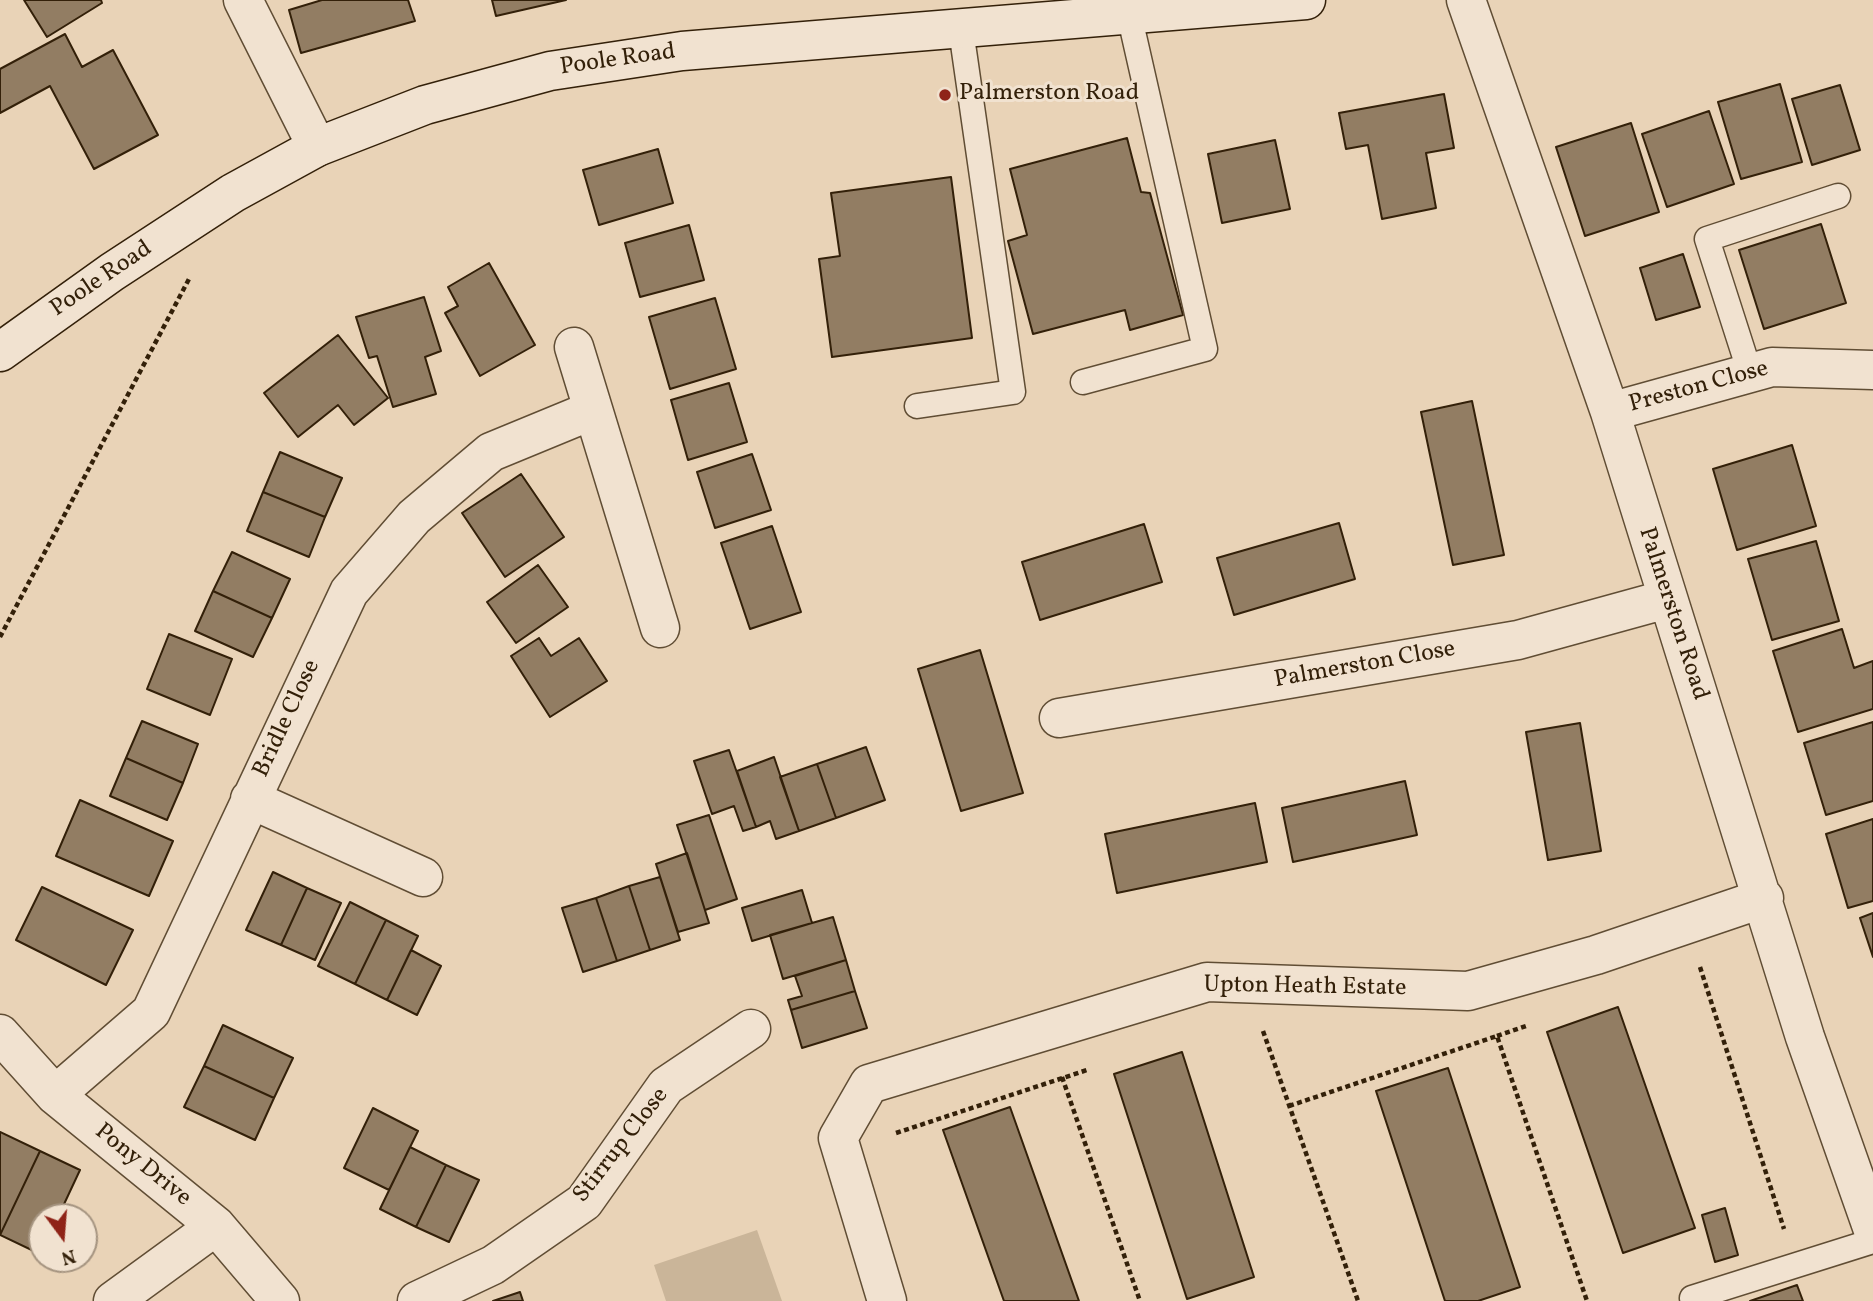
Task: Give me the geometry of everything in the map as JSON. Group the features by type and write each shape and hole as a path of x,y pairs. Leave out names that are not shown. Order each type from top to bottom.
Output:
{"street":[{"path":"243,0 317,146"},
{"name":"Poole Road","path":"0,352 134,257 233,193 317,146 425,105 550,71 682,51 961,30 1217,3 1306,0"},
{"name":"Palmerston Road","path":"1465,0 1610,412 1667,599 1764,898 1805,1037 1873,1230"},
{"path":"574,347 660,628"},
{"name":"Preston Close","path":"1610,412 1772,367 1873,370"},
{"name":"Bridle Close","path":"55,1095 151,1012 349,592 414,517 491,452 593,410"},
{"name":"Palmerston Close","path":"1059,718 1518,640 1667,599"},
{"path":"250,799 423,877"},
{"name":"Upton Heath Estate","path":"841,1151 838,1139 869,1084 1207,982 1468,991 1596,955 1764,898"},
{"name":"Stirrup Close","path":"417,1301 493,1265 584,1202 666,1086 751,1029"},
{"name":"Pony Drive","path":"0,1034 55,1095 216,1226 280,1301"},
{"path":"841,1151 887,1301"},
{"path":"113,1301 216,1226"}],"lane":[{"path":"1083,382 1205,349 1129,14"},
{"path":"917,406 1013,393 961,30"},
{"path":"1750,373 1707,239 1838,196"},
{"path":"1692,1298 1873,1241"}],"path":[{"path":"0,638 194,267"},
{"path":"1687,972 1699,967 1796,1266"},
{"path":"1289,1106 1535,1023"},
{"path":"1261,1025 1358,1301"},
{"path":"1052,1029 1063,1078 1140,1301"},
{"path":"1497,1036 1587,1301"},
{"path":"841,1151 1088,1070"}],"shaded area":[{"path":"757,1230 782,1301 666,1301 654,1265"}],"building":[{"path":"24,0 101,0 102,3 47,37"},
{"path":"322,0 408,0 415,21 301,53 289,10"},
{"path":"492,0 566,0 496,16"},
{"path":"65,34 82,67 113,50 158,135 94,169 50,86 0,113 0,69"},
{"path":"1780,84 1802,162 1741,179 1718,102"},
{"path":"1840,85 1860,150 1812,165 1792,99"},
{"path":"1444,94 1454,148 1426,153 1436,208 1382,219 1368,145 1346,149 1339,113"},
{"path":"1709,111 1734,184 1667,207 1642,134"},
{"path":"1631,123 1659,212 1585,236 1556,147"},
{"path":"1127,138 1141,192 1150,193 1183,315 1130,330 1125,310 1033,334 1008,241 1027,235 1010,169"},
{"path":"1275,140 1290,209 1222,223 1208,154"},
{"path":"658,149 673,203 599,225 583,170"},
{"path":"951,177 972,338 832,357 819,259 840,256 831,193"},
{"path":"1821,224 1846,303 1764,329 1739,250"},
{"path":"689,225 704,280 640,297 625,243"},
{"path":"1683,254 1700,307 1656,320 1640,268"},
{"path":"489,263 535,345 480,376 445,313 458,306 448,287"},
{"path":"424,297 441,351 425,357 436,394 393,407 377,356 369,358 356,317"},
{"path":"715,298 736,369 670,389 649,317"},
{"path":"338,335 388,398 354,425 338,405 298,437 264,393"},
{"path":"729,383 747,442 688,460 671,400"},
{"path":"1472,401 1504,555 1453,565 1421,412"},
{"path":"1792,445 1816,526 1737,550 1713,469"},
{"path":"280,452 342,478 325,517 263,492"},
{"path":"752,454 771,510 715,528 697,472"},
{"path":"521,474 564,537 505,577 462,513"},
{"path":"263,492 325,517 309,557 247,531"},
{"path":"1339,523 1355,579 1234,615 1217,558"},
{"path":"1144,524 1162,582 1040,620 1022,562"},
{"path":"772,526 801,612 750,629 721,543"},
{"path":"1816,541 1839,621 1772,640 1748,559"},
{"path":"232,552 290,579 272,618 213,591"},
{"path":"538,565 568,607 516,643 487,602"},
{"path":"213,591 272,618 253,657 195,631"},
{"path":"1842,629 1854,668 1873,661 1873,709 1798,732 1773,651"},
{"path":"169,634 232,659 210,715 147,689"},
{"path":"539,638 551,656 579,638 607,681 550,717 511,656"},
{"path":"980,650 1023,793 961,811 918,669"},
{"path":"142,721 198,744 183,783 126,758"},
{"path":"1873,722 1873,801 1826,815 1804,743"},
{"path":"1580,723 1601,851 1548,860 1526,732"},
{"path":"866,747 885,800 836,818 817,764"},
{"path":"729,750 756,827 743,831 734,806 712,814 694,761"},
{"path":"774,757 799,831 776,839 770,821 756,827 737,771"},
{"path":"126,758 183,783 167,820 110,796"},
{"path":"817,764 836,818 799,831 780,777"},
{"path":"1405,781 1417,835 1293,862 1282,808"},
{"path":"80,800 173,841 149,896 56,856"},
{"path":"1255,803 1267,862 1117,893 1105,834"},
{"path":"709,815 737,899 705,910 677,825"},
{"path":"1873,819 1873,901 1848,908 1826,834"},
{"path":"687,853 709,923 678,932 656,864"},
{"path":"273,872 307,888 281,945 246,930"},
{"path":"660,877 680,940 650,950 629,886"},
{"path":"629,886 650,950 617,961 596,898"},
{"path":"42,887 133,930 106,985 16,940"},
{"path":"307,888 341,903 315,960 281,945"},
{"path":"802,890 812,923 752,941 742,908"},
{"path":"596,898 617,961 583,972 562,908"},
{"path":"350,902 386,920 355,984 318,966"},
{"path":"1873,913 1873,957 1860,918"},
{"path":"833,917 846,960 783,979 770,935"},
{"path":"386,920 418,936 387,1000 355,984"},
{"path":"411,950 441,966 417,1015 387,1000"},
{"path":"846,960 855,991 791,1010 788,1000 802,996 795,976"},
{"path":"855,991 867,1028 802,1048 791,1010"},
{"path":"1618,1007 1695,1228 1623,1253 1547,1032"},
{"path":"223,1025 293,1058 274,1098 204,1066"},
{"path":"1182,1052 1254,1277 1187,1299 1114,1074"},
{"path":"204,1066 274,1098 255,1140 184,1107"},
{"path":"1448,1068 1520,1287 1478,1301 1445,1301 1376,1091"},
{"path":"1010,1107 1079,1301 1004,1301 943,1130"},
{"path":"373,1108 418,1131 389,1190 344,1168"},
{"path":"0,1132 40,1151 0,1235"},
{"path":"410,1147 446,1165 416,1227 380,1209"},
{"path":"40,1151 80,1170 65,1203 28,1203 28,1248 0,1235"},
{"path":"446,1165 479,1180 449,1242 416,1227"},
{"path":"1725,1208 1738,1255 1715,1262 1702,1215"},
{"path":"1797,1285 1803,1301 1750,1301"},
{"path":"520,1292 523,1301 493,1301"}],"place":[{"name":"Palmerston Road","path":"945,95"}]}
